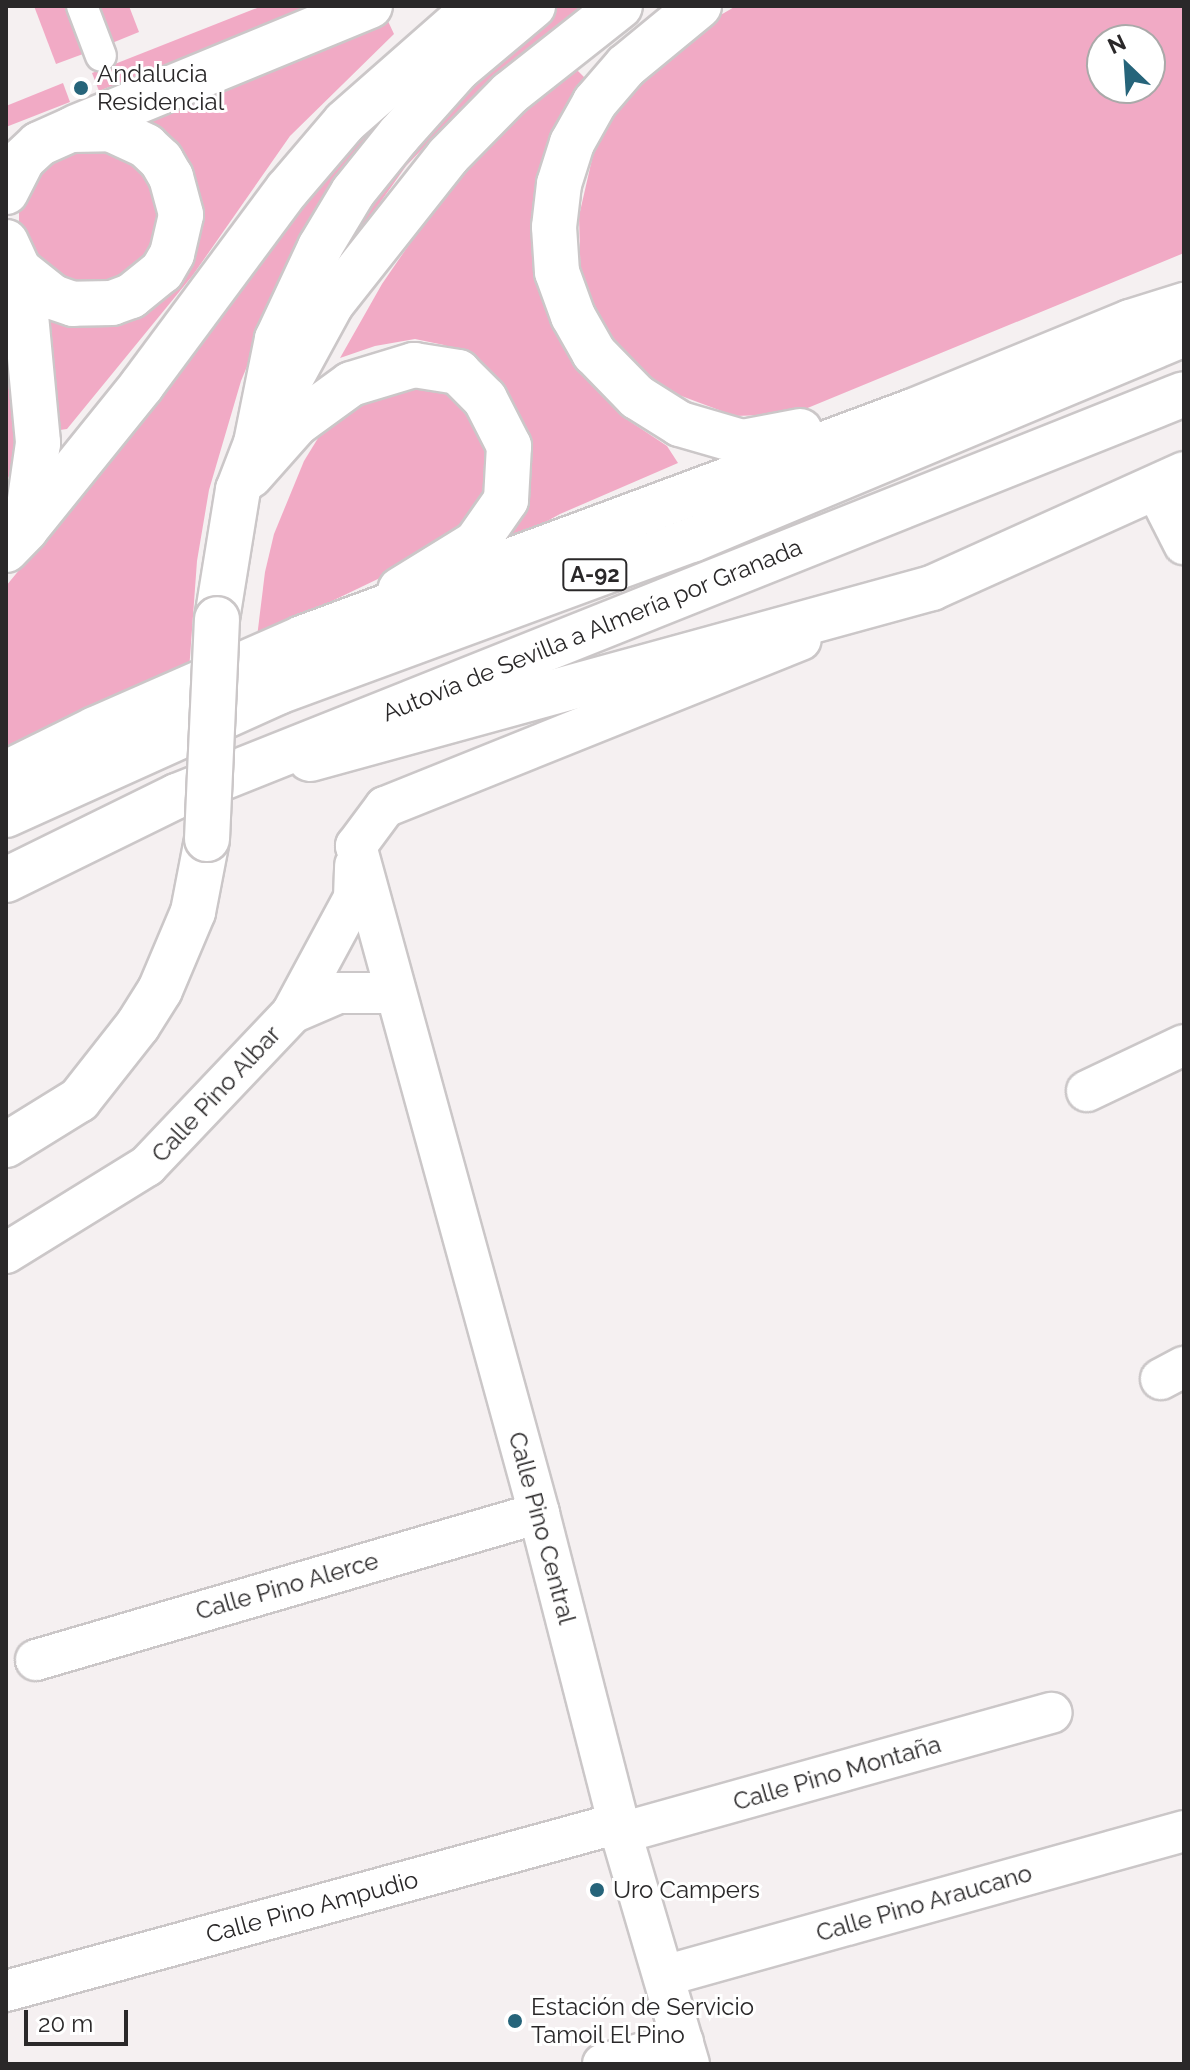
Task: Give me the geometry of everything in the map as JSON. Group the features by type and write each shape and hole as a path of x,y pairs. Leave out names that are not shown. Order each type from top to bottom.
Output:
{"main road":[{"path":"6,192 22,160 39,144 370,6"},
{"path":"16,540 142,385 287,190 345,122 477,6"},
{"path":"256,443 277,339 320,247 353,192 458,69 533,6"},
{"path":"6,1145 79,1100 112,1062 160,990 193,912 207,839 217,619 238,490 256,443 332,303 448,156 510,93 620,6"},
{"path":"699,6 626,66 595,102 572,143 559,184 554,227 557,272 573,316 594,353 637,397 680,424 742,442 913,411"},
{"path":"13,263 36,287 73,304 112,303 148,285 172,254 179,235 179,205 171,177 161,160 146,146 110,129 39,144"},
{"path":"13,263 38,443 16,540"},
{"path":"302,638 913,411 1130,322 1184,305"},
{"path":"6,329 32,383"},
{"name":"Autovía de Sevilla a Almería por Granada","path":"6,815 278,692 692,540 1184,334"},
{"path":"6,773 95,729 302,638 416,583 476,543 506,500 509,446 485,399 458,372 414,365 351,384 296,424 238,490"},
{"name":"Autovía de Sevilla a Almería por Granada","path":"6,880 177,796 1184,394"},
{"path":"6,900 177,796 932,588 1170,481"}],"street":[{"path":"82,6 101,56"},
{"path":"1130,322 1184,286"},
{"path":"1170,481 1184,544"},
{"path":"292,1013 354,898 356,846 385,807 932,588"},
{"name":"Calle Pino Central","path":"356,846 539,1513 620,1828 686,2053"},
{"name":"Calle Pino Albar","path":"6,1253 147,1166 292,1013 338,993 394,993"},
{"path":"1087,1091 1184,1045"},
{"path":"6,1169 30,1152 79,1100"},
{"name":"Calle Pino Alerce","path":"36,1660 539,1513"},
{"name":"Calle Pino Montaña","path":"620,1828 1052,1713"},
{"name":"Calle Pino Ampudio","path":"6,1991 620,1828"},
{"name":"Calle Pino Araucano","path":"664,1976 1184,1831"},
{"path":"603,2064 686,2053"}],"shaded area":[{"path":"34,6 64,6 83,54 56,64"},
{"path":"98,6 129,6 139,32 112,43"},
{"path":"262,6 314,6 99,91 92,73"},
{"path":"554,6 588,6 472,97 406,166 336,265 324,264 395,160"},
{"path":"736,6 1184,6 1184,253 793,414 735,416 660,388 604,333 581,291 579,216 598,133 636,81 688,34"},
{"path":"387,19 394,34 290,136 193,275 67,429 60,430 53,370 39,313 177,277 139,125"},
{"path":"573,66 587,80 563,343 576,366 598,392 622,416 667,446 678,463 560,514 495,550 523,426 495,378 473,360 444,345 415,339 375,346 340,358 382,284 452,182 530,101"},
{"path":"63,83 70,102 6,127 6,106"},
{"path":"406,91 267,318 241,381 209,490 197,561 189,671 6,752 6,586 143,420 305,199"},
{"path":"125,147 168,198 154,263 95,292 35,265 19,235 19,201 33,170 59,149"},
{"path":"6,363 19,414 17,461 6,482"},
{"path":"391,384 436,387 469,409 489,445 491,481 477,515 430,554 257,637 265,572 274,534 304,461 323,430 339,412"}],"place":[{"name":"Andalucia Residencial","path":"81,88"},
{"name":"Uro Campers","path":"597,1890"},
{"name":"Estación de Servicio Tamoil El Pino","path":"515,2021"}]}
